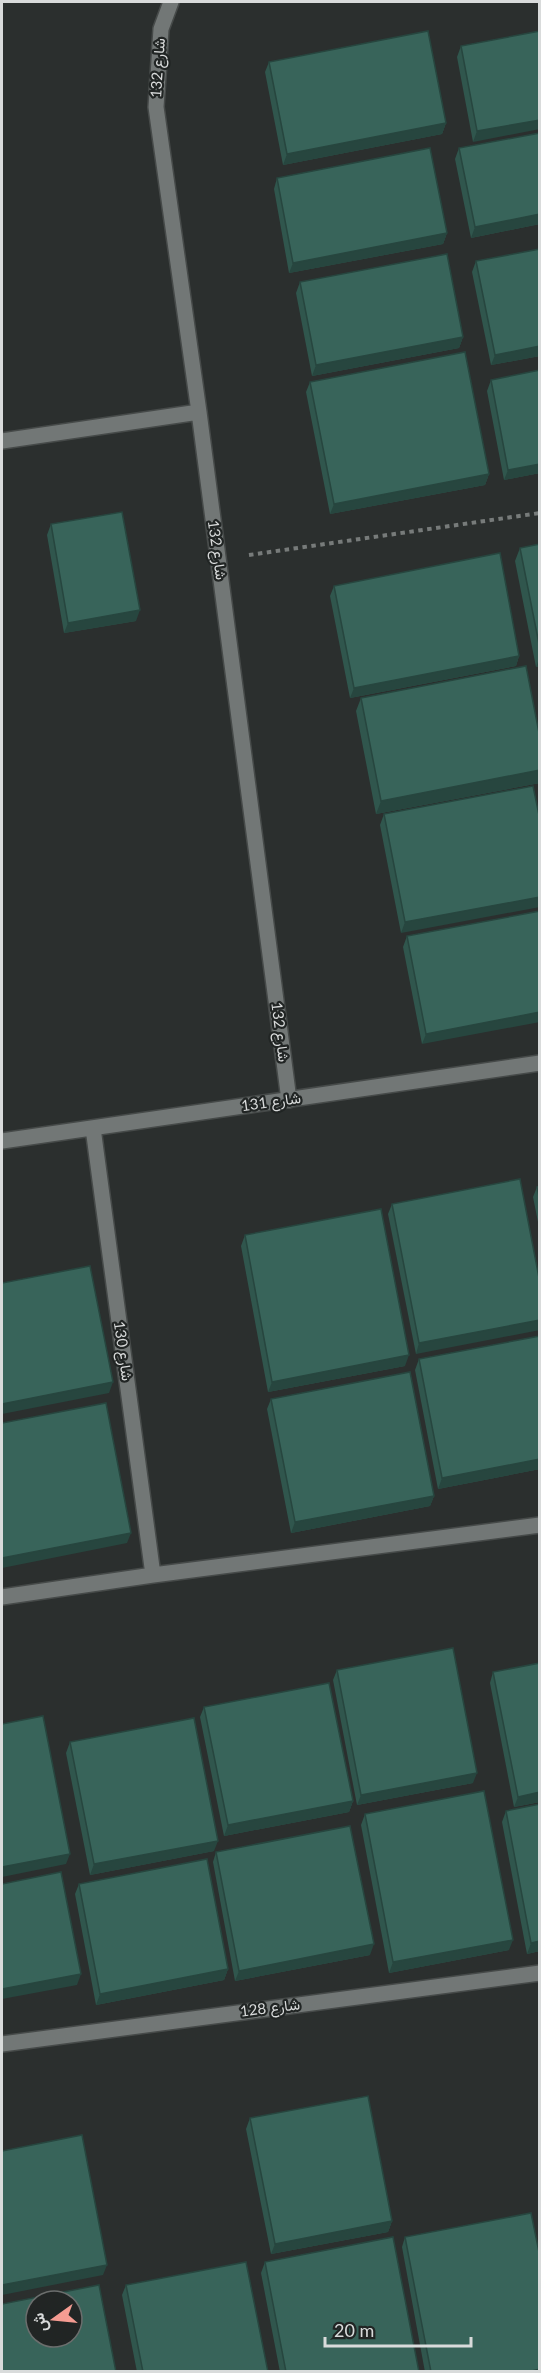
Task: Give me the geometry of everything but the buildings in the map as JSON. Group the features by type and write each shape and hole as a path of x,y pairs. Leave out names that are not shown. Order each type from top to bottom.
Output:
{"street":[{"name":"شارع 132","path":"171,2 161,29 156,107 219,560 289,1100"},
{"path":"2,441 199,412"},
{"name":"شارع 131","path":"2,1141 540,1063"},
{"name":"شارع 130","path":"93,1128 153,1575"},
{"path":"2,1597 540,1525"},
{"name":"شارع 128","path":"2,2044 540,1973"}],"path":[{"path":"219,560 540,513"}]}
